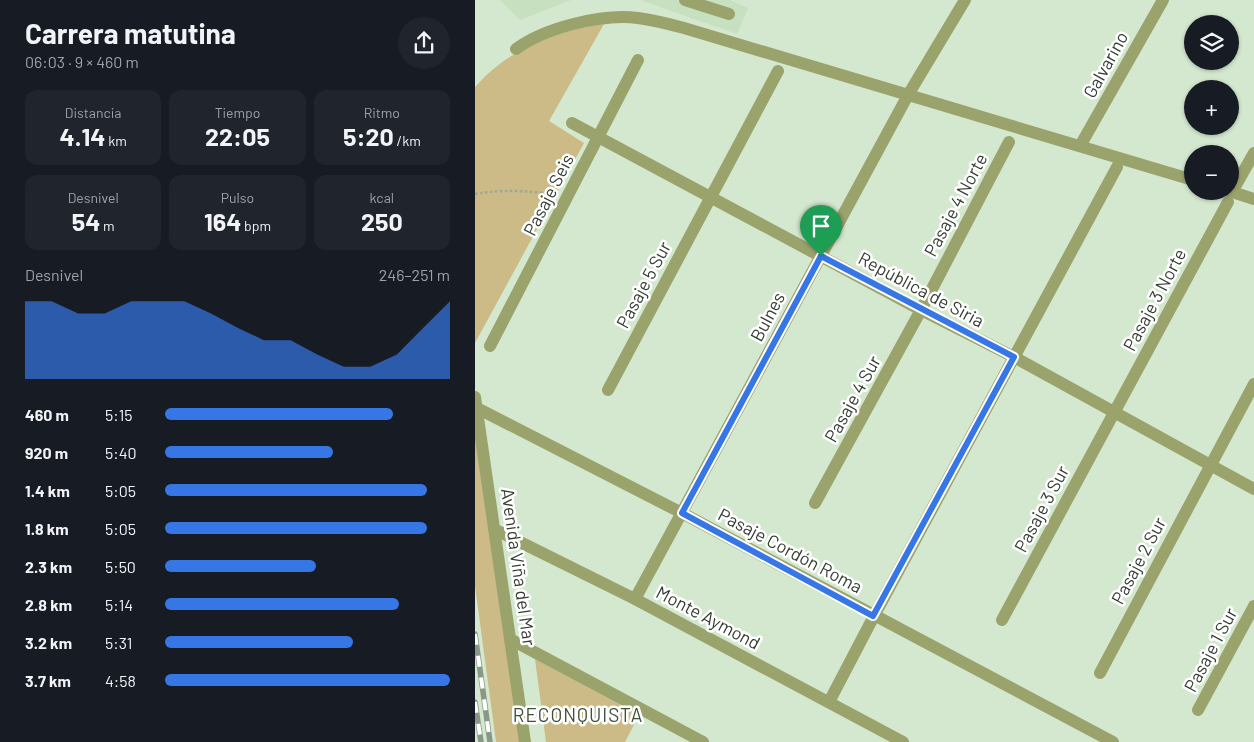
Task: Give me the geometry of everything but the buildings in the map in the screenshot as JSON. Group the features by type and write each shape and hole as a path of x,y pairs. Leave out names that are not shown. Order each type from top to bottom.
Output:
{"street":[{"path":"685,0 729,14"},
{"name":"Bulnes","path":"635,600 908,95 965,0"},
{"name":"Galvarino","path":"1080,146 1163,0"},
{"path":"516,49 525,42 582,22 637,18 684,28 1184,177"},
{"name":"Pasaje Seis","path":"490,346 638,60"},
{"name":"Pasaje 5 Sur","path":"608,390 778,71"},
{"name":"República de Siria","path":"571,123 921,310 1014,357 1113,414 1254,489"},
{"name":"Pasaje 4 Norte","path":"921,310 1009,142"},
{"name":"Pasaje 3 Norte","path":"1239,178 1254,153"},
{"path":"829,702 873,616 1117,167"},
{"path":"1239,197 1254,199"},
{"name":"Pasaje 3 Norte","path":"1113,414 1226,200"},
{"name":"Pasaje 4 Sur","path":"815,504 921,310"},
{"name":"Pasaje 2 Sur","path":"1100,673 1254,384"},
{"name":"Pasaje Cordón Roma","path":"476,402 873,616 1113,742"},
{"name":"Avenida Viña del Mar","path":"476,402 525,742"},
{"name":"Pasaje 3 Sur","path":"1002,620 1113,414"},
{"name":"Monte Aymond","path":"494,529 635,600 903,742"},
{"name":"Pasaje 1 Sur","path":"1198,710 1254,606"},
{"path":"510,639 703,742"}],"path":[{"path":"475,194 491,191 529,191 567,196"}],"shaded area":[{"path":"500,0 571,0 520,20"},
{"path":"640,0 730,0 748,8 737,34"},
{"path":"604,24 549,121 584,143 475,343 475,87 502,62 533,44 568,31"},
{"path":"475,431 520,742 496,742 475,586"},
{"path":"535,659 639,715 625,742 546,742"}],"railway":[{"path":"475,634 490,742"},
{"path":"475,702 481,742"}],"district":[{"name":"RECONQUISTA","path":"578,715"}],"route":[{"path":"821,256 1014,357 873,616 682,513 821,256"}]}
